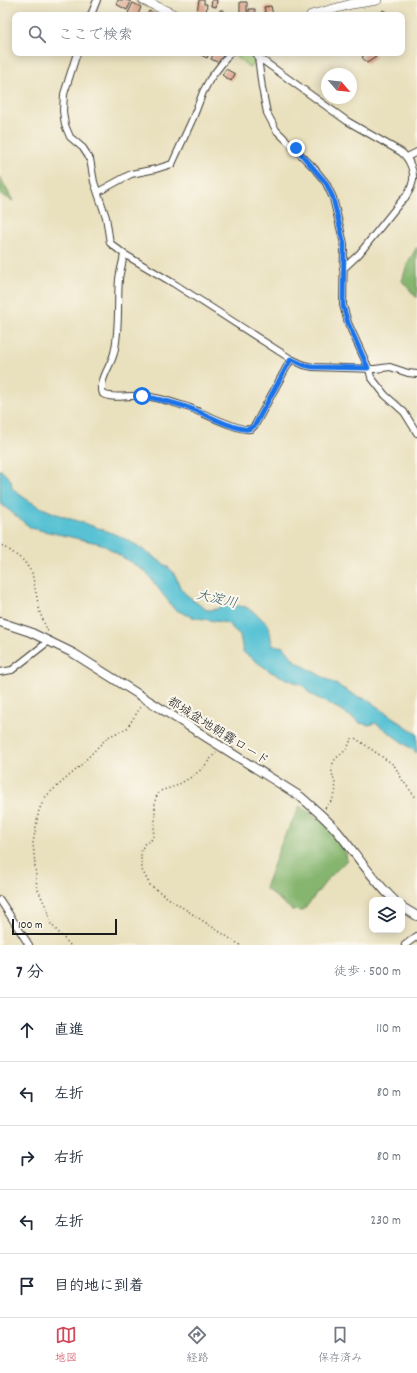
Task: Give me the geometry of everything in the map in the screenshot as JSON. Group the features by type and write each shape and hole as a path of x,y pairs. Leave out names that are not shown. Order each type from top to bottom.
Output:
{"main road":[{"path":"143,0 169,12"},
{"path":"322,12 352,4 377,0"}],"street":[{"path":"92,12 97,0"},
{"path":"76,56 64,94 63,111 65,125 70,137 83,148 90,158 94,182 106,217 110,243 124,254 173,283 291,359 304,365 313,367 390,367 408,373 417,374"},
{"path":"98,192 132,174 172,164 203,92 210,79 228,56"},
{"path":"257,56 267,113 276,130 314,168 326,183 333,198 344,244 343,306 348,323 368,368 370,377 385,395 404,412 417,433"},
{"path":"258,56 347,121 401,152 407,157 413,173 413,182 405,198 359,254 343,269"},
{"path":"407,157 417,152"},
{"path":"124,254 119,277 118,334 113,355 102,383 103,394 108,396 142,396 161,399 191,408 230,425 251,429 255,425 291,359"},
{"name":"都城盆地朝霧ロード","path":"0,622 50,640 73,653 282,784 320,813 336,830 391,897"},
{"path":"0,672 12,670 50,640"},
{"path":"0,900 27,944"},
{"path":"405,909 417,916"},
{"path":"405,945 417,936"}],"path":[{"path":"0,543 24,561 32,573 40,613 50,635 50,640"},
{"path":"70,945 51,924 48,911 37,888 33,843 39,810 46,796 77,769 108,737 127,728 146,699"},
{"path":"320,813 333,800 336,792 332,769 334,762 347,748 351,739 355,738 394,765 403,781 417,799"},
{"path":"220,746 212,759 203,768 185,781 176,786 160,791 157,795 155,801 153,837 144,844 141,852 142,870 150,885 240,945"}],"green space":[{"path":"235,56 251,56 255,64 249,67"},
{"path":"0,177 13,201 0,194"},
{"path":"417,247 417,298 402,281 408,262"},
{"path":"300,806 330,828 341,842 347,860 328,879 303,911 292,910 265,888 283,839"}],"water":[{"path":"0,469 11,480 12,488 26,499 40,507 121,537 156,558 173,572 181,589 207,610 217,609 225,604 246,607 259,616 269,626 272,645 284,647 295,661 358,697 366,699 417,734 417,753 376,723 369,725 360,723 341,710 310,694 304,686 271,672 243,652 240,635 227,623 192,617 174,609 146,572 102,544 31,528 0,503"}],"building":[{"path":"118,0 126,0 131,2 127,10 116,4"},
{"path":"199,0 204,0 204,4 207,4 206,12 197,12"},
{"path":"212,0 217,0 216,7 211,6"},
{"path":"240,2 247,2 247,12 240,12"},
{"path":"133,3 141,7 139,12 128,12"},
{"path":"271,6 272,12 265,12 264,7"},
{"path":"249,9 255,9 255,12 249,12"},
{"path":"212,56 223,56 219,63 211,59"},
{"path":"375,56 376,57 367,63 362,57"},
{"path":"226,69 235,74 231,81 222,75"}],"route":[{"path":"142,396 161,399 191,408 230,425 251,429 255,425 291,359 313,367 368,368 348,323 343,306 344,244 333,198 326,183 296,148"}],"water label":[{"name":"大淀川","path":"217,598"}]}
